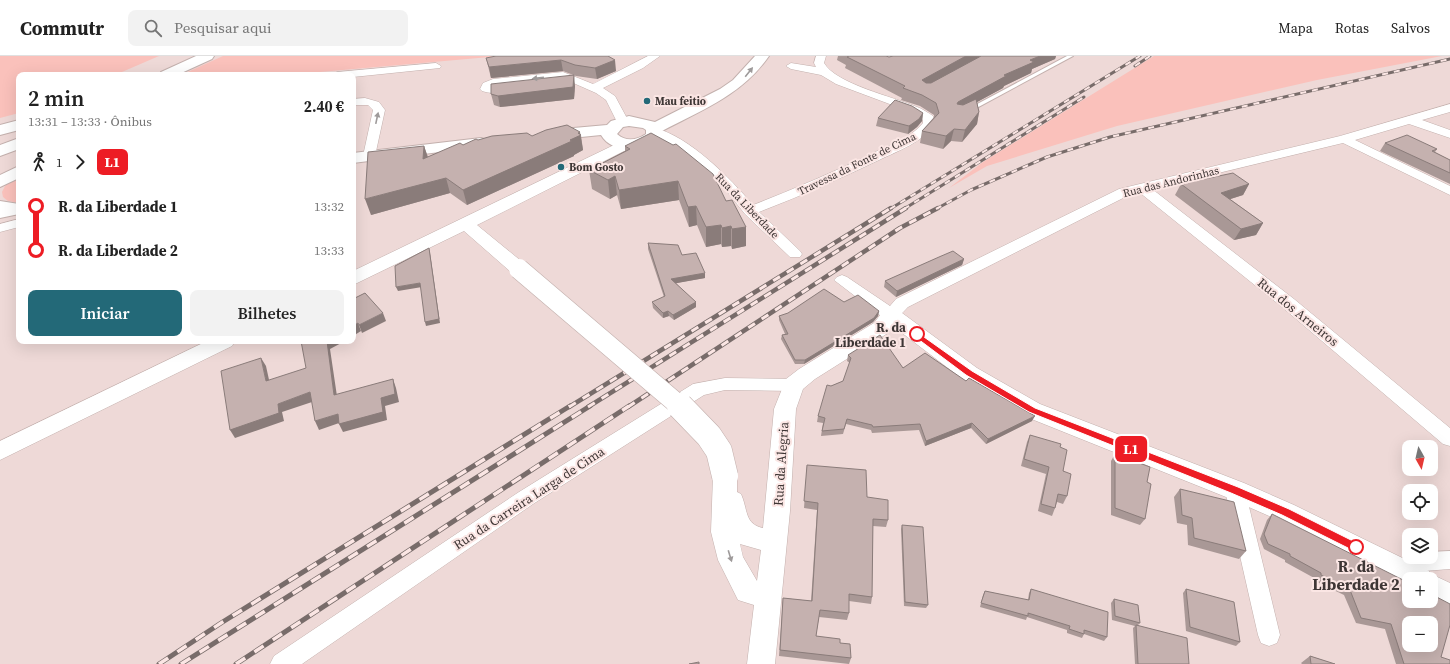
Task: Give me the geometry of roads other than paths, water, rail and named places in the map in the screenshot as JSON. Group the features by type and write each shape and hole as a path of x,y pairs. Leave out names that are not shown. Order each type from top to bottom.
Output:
{"main road":[{"path":"158,72 193,56"},
{"path":"172,72 207,56"},
{"path":"539,137 614,132 647,134 675,110 713,88 733,74 747,56"},
{"path":"614,132 621,143 647,134 706,105 746,77 762,56"},
{"path":"0,130 16,126"},
{"path":"0,145 16,137"},
{"path":"356,158 492,142"},
{"path":"0,152 16,144"},
{"path":"0,182 16,173"},
{"path":"0,206 16,209"},
{"path":"0,213 16,210"}],"street":[{"path":"594,88 639,66 655,56"},
{"path":"821,56 819,63 824,72"},
{"path":"356,73 436,66"},
{"name":"Travessa da Fonte de Cima","path":"750,212 822,183 902,144 923,131 929,124 929,119 915,110 840,82 824,72 791,66"},
{"path":"575,81 493,91 486,89 488,85 493,82 563,75 594,88 611,98 614,132 596,159"},
{"path":"356,102 372,102 378,106 379,110 369,156"},
{"name":"Rua das Andorinhas","path":"891,315 902,303 1124,192 1344,139 1450,108"},
{"path":"1410,120 1450,134"},
{"path":"356,278 647,134"},
{"name":"Rua da Liberdade","path":"647,134 678,145 697,157 730,186 750,212 795,254"},
{"path":"1344,139 1450,191"},
{"name":"Rua dos Arneiros","path":"1142,188 1288,303 1450,439"},
{"path":"0,228 16,224"},
{"path":"466,224 681,407 709,436 719,451 739,530 748,536 774,542"},
{"path":"842,280 969,373 1032,410 1235,490 1285,512 1407,572"},
{"path":"794,385 808,374 880,328 891,315"},
{"path":"0,451 219,344"},
{"name":"Rua da Carreira Larga de Cima","path":"282,664 526,498 699,389 725,384 794,385"},
{"name":"Rua da Alegria","path":"761,664 774,542 785,409 794,385"},
{"path":"726,476 724,532 731,560 748,591 768,597"},
{"path":"1235,490 1269,635"},
{"path":"1415,572 1420,562 1450,560"},
{"path":"1438,590 1450,597"}],"lane":[{"path":"966,112 1071,56"}],"railway":[{"path":"890,209 1140,56"},
{"path":"1135,66 1150,56"},
{"path":"936,209 971,190 1047,157 1110,137 1450,59"},
{"path":"904,209 1084,97"},
{"path":"569,407 891,208"},
{"path":"588,407 906,208"},
{"path":"628,407 900,228 938,208"},
{"path":"159,664 221,623 570,406"},
{"path":"181,664 590,406"},
{"path":"236,664 629,406"}],"place":[{"name":"Mau feitio","path":"647,101"},
{"name":"Bom Gosto","path":"561,167"},
{"name":"R. da Liberdade 1","path":"917,334"},
{"name":"R. da Liberdade 2","path":"1356,547"}]}
